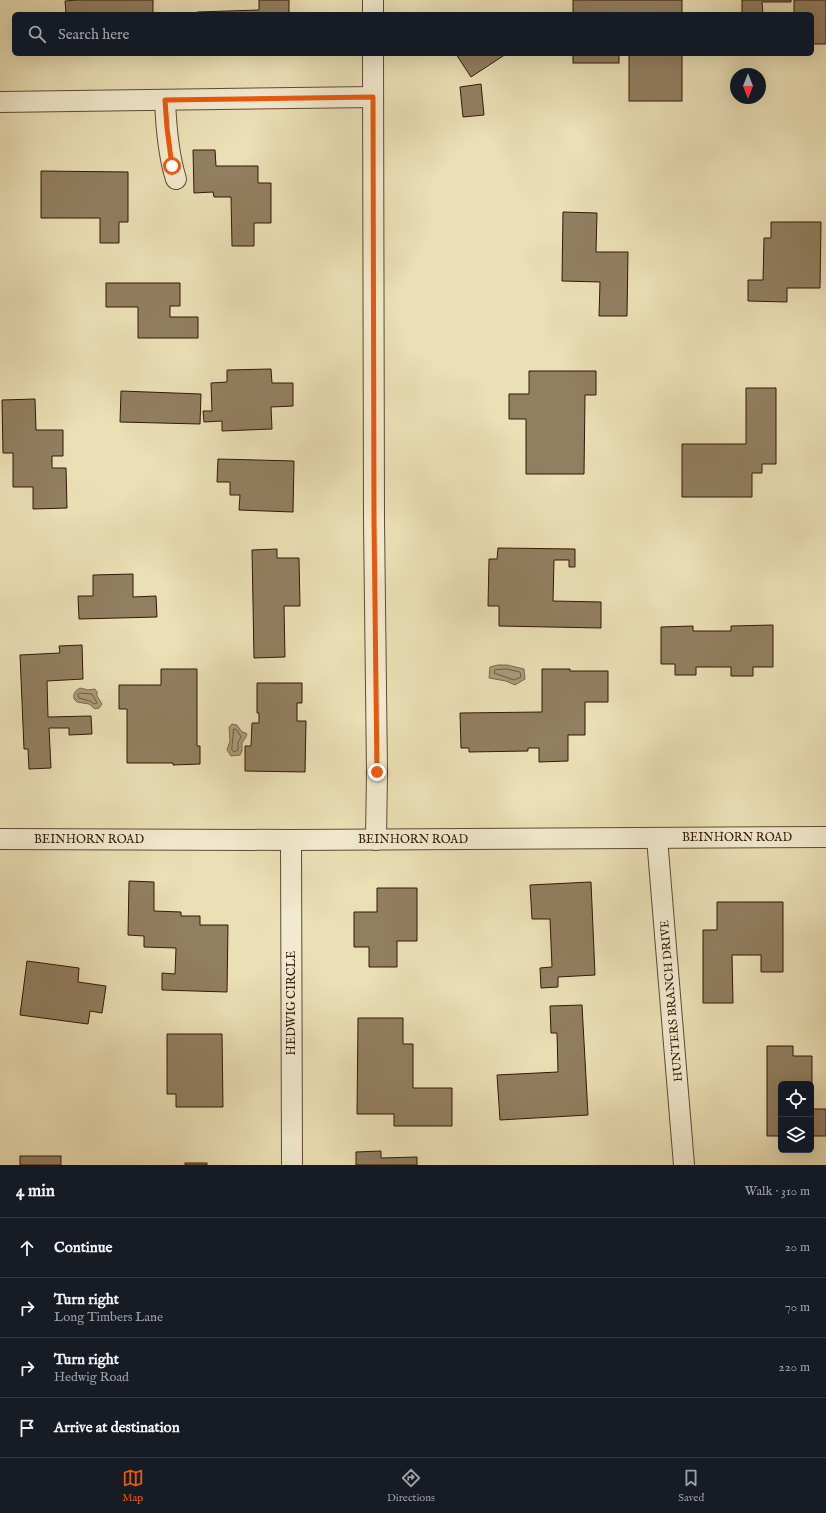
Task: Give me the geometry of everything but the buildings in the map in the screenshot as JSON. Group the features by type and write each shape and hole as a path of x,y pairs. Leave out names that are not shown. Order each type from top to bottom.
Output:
{"street":[{"path":"373,0 373,12"},
{"path":"373,56 374,520 377,772 376,840"},
{"path":"0,102 373,97"},
{"path":"165,100 172,166 176,179"},
{"path":"0,830 0,839"},
{"name":"BEINHORN ROAD","path":"0,839 376,840 826,837"},
{"name":"HUNTERS BRANCH DRIVE","path":"657,838 684,1165"},
{"name":"HEDWIG CIRCLE","path":"291,840 292,1165"}],"water":[{"path":"507,665 524,669 525,679 515,685 506,681 489,678 490,667"},
{"path":"80,688 88,690 95,689 102,704 99,708 95,709 89,704 77,702 74,699 75,692"},
{"path":"232,724 237,725 242,732 246,733 247,735 242,743 242,751 240,755 231,756 227,750 230,741 229,727"}],"route":[{"path":"172,166 165,100 373,97 374,520 377,772"}]}
